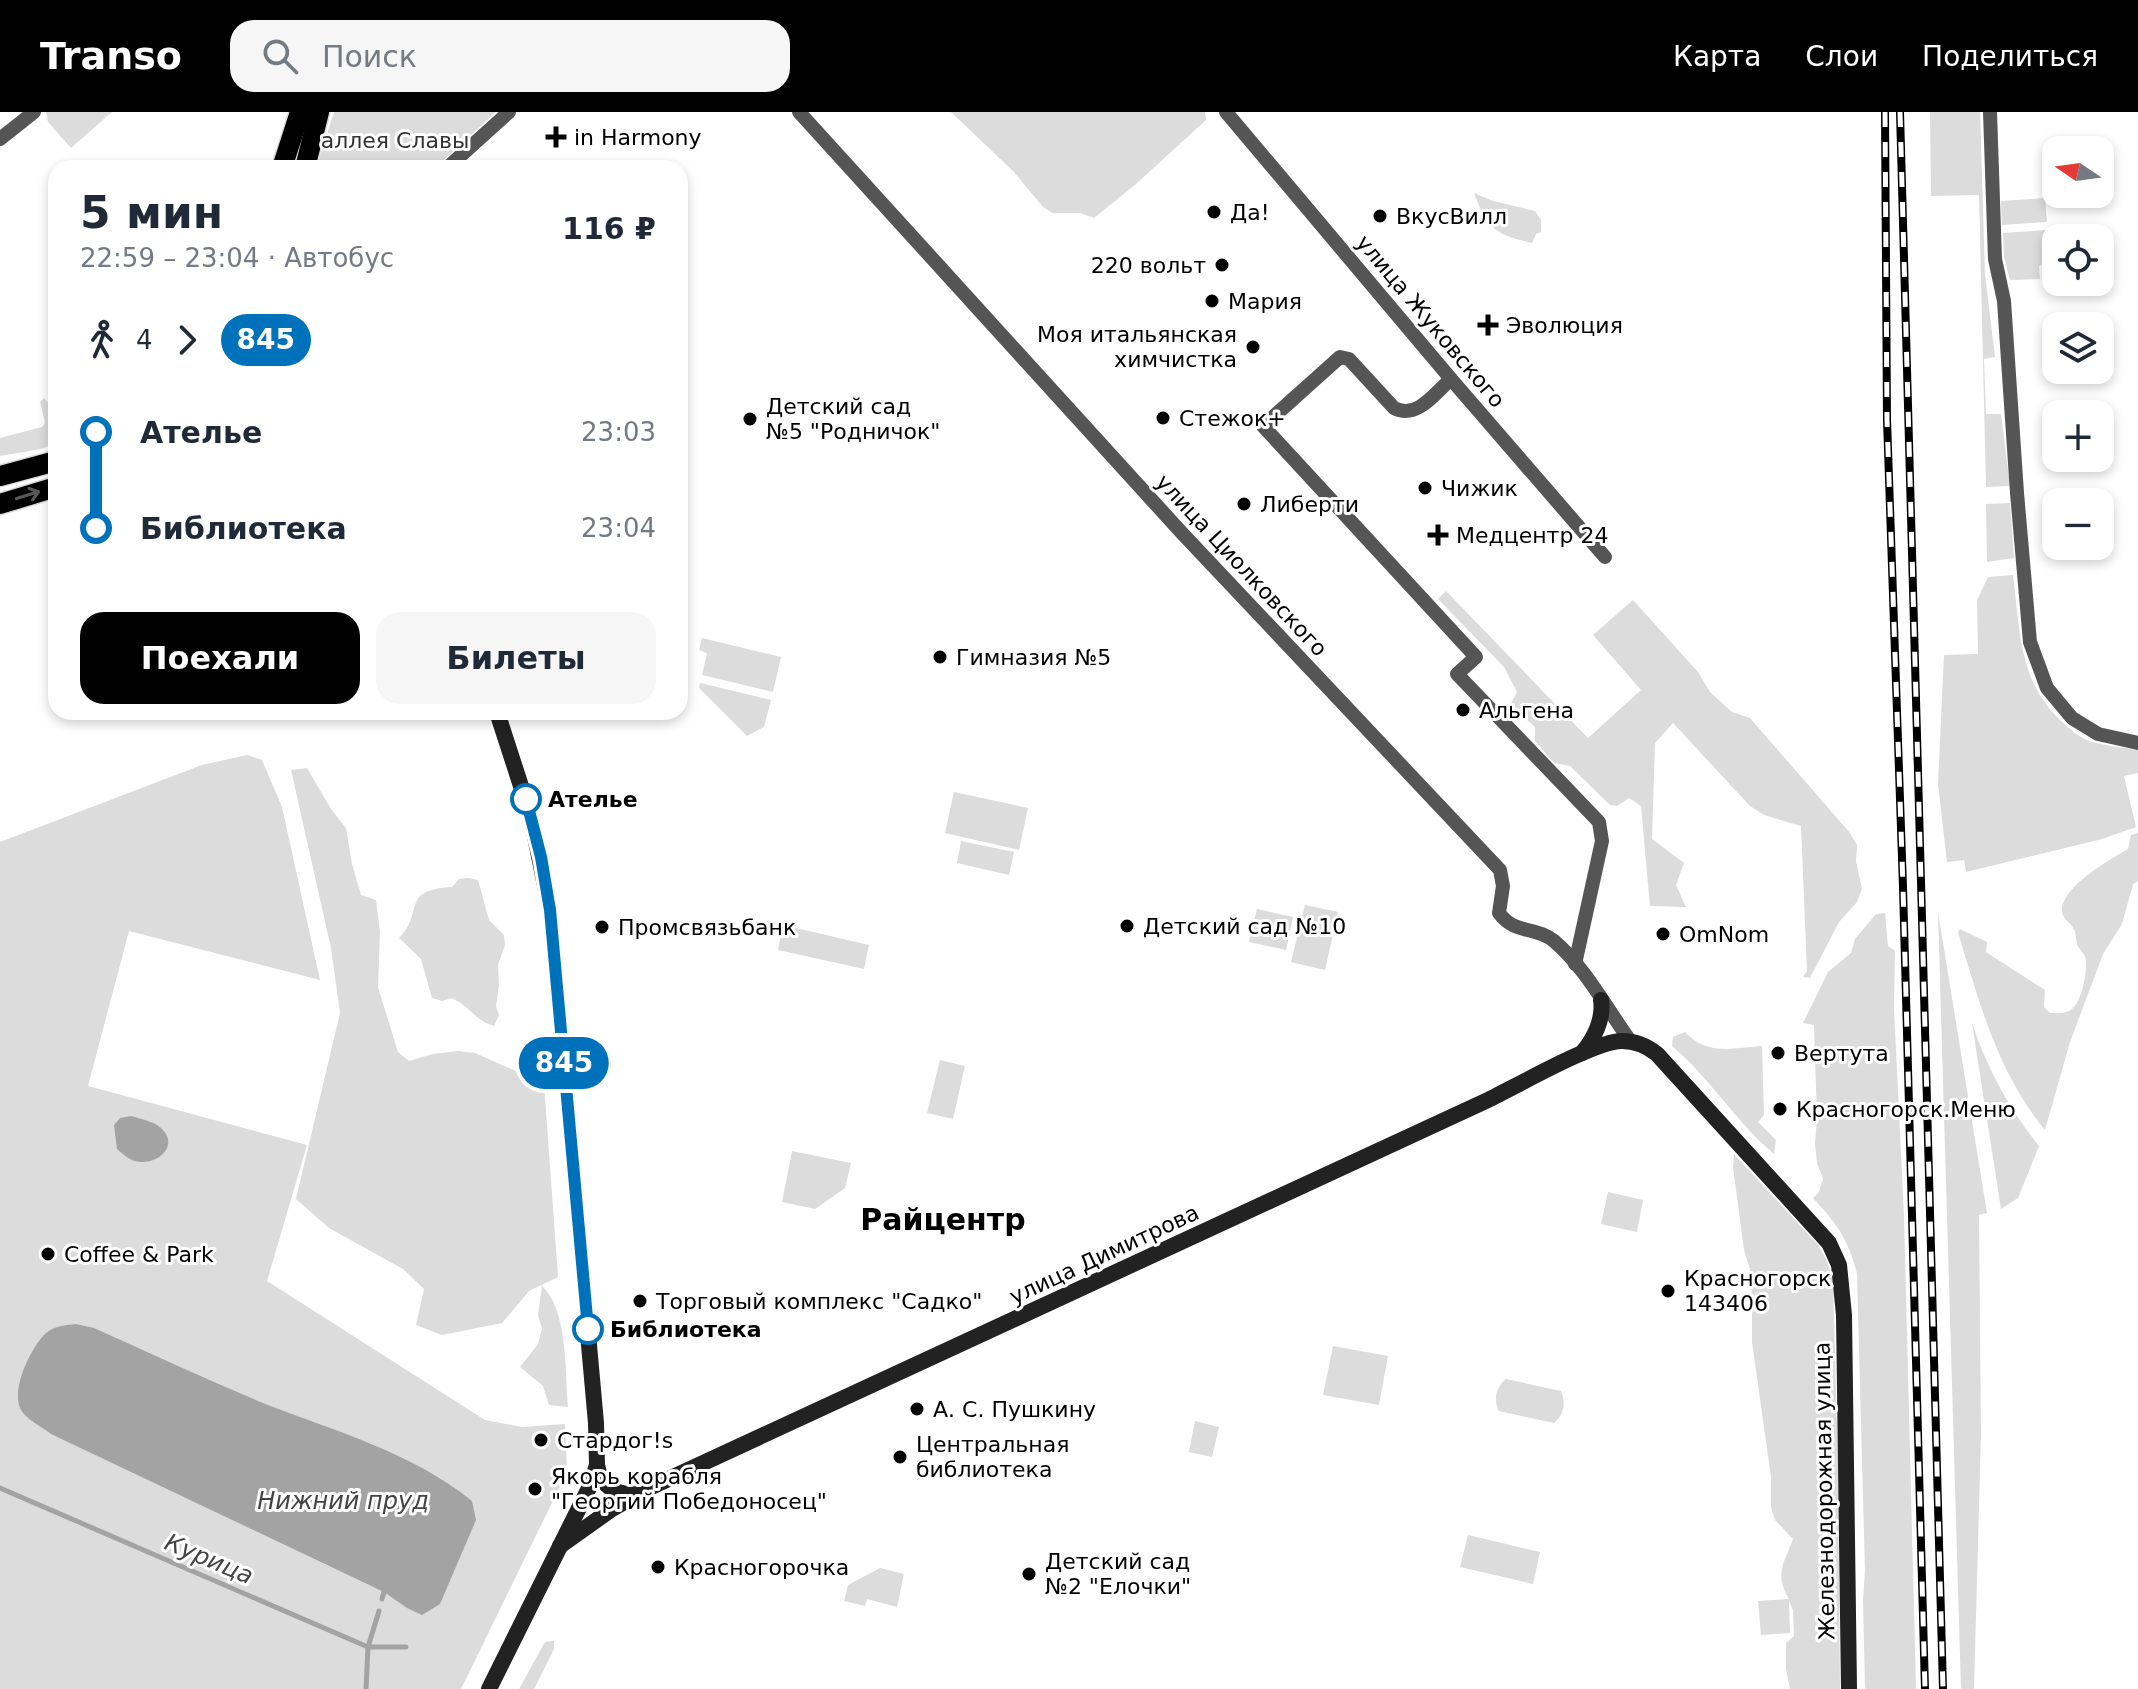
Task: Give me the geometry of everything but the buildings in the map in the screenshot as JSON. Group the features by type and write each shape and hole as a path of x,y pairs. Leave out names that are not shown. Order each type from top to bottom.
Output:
{"main road":[{"path":"285,160 300,112"},
{"path":"307,160 319,112"},
{"path":"0,476 48,463"},
{"path":"0,504 48,489"}],"street":[{"path":"0,139 34,112"},
{"path":"456,160 509,112"},
{"name":"улица Циолковского","path":"799,112 1181,532 1500,870 1503,886 1499,913 1506,922 1517,928 1546,936 1575,964 1631,1042"},
{"name":"улица Жуковского","path":"1226,112 1605,557"},
{"path":"1990,112 1995,259 2004,301 2030,642 2047,688 2072,718 2098,734 2138,743"},
{"path":"1451,379 1415,411 1401,412 1349,359 1340,357 1263,426 1476,657 1457,674 1599,822 1602,841 1575,964"},
{"path":"500,720 531,817 550,910 595,1409 597,1465 607,1486 620,1493 638,1494"},
{"path":"1581,1055 1598,1027 1603,1009 1601,1000"},
{"name":"улица Димитрова","path":"560,1546 638,1494 1581,1055 1611,1042 1631,1042"},
{"name":"Железнодорожная улица","path":"1631,1042 1657,1054 1836,1255 1844,1315 1849,1689"},
{"path":"489,1689 581,1506 597,1465"}],"green space":[{"path":"46,112 112,112 71,148 48,122"},
{"name":"аллея Славы","path":"334,112 496,112 444,160 319,160"},
{"path":"951,112 1205,112 1206,120 1094,218 1080,213 1052,213 1043,207 1013,171"},
{"path":"1930,112 1980,112 1985,274 1995,357 1984,359 1986,414 2001,414 2010,486 1986,487 1979,195 1931,196"},
{"path":"1474,193 1535,211 1541,220 1541,232 1536,234 1532,243 1501,233 1488,222"},
{"path":"2042,198 2047,222 2002,225 2001,201"},
{"path":"2042,230 2040,279 2010,280 2004,257 2003,233"},
{"path":"44,398 48,402 48,446 0,456 0,438 42,427 45,423 40,402"},
{"path":"2010,503 2014,558 1987,562 1986,504"},
{"path":"2013,575 2023,652 2028,670 2046,704 2073,732 2089,741 2138,750 2138,773 2124,776 2136,827 2102,839 1966,872 1964,860 1947,862 1938,784 1944,655 1978,654 1977,600 1988,577"},
{"path":"1446,591 1588,738 1641,690 1593,635 1633,600 1698,672 1710,692 1732,712 1750,718 1857,845 1856,861 1862,889 1857,902 1839,922 1810,978 1803,977 1807,971 1801,826 1764,815 1750,806 1673,723 1655,743 1652,839 1684,863 1676,885 1686,907 1650,906 1641,806 1629,798 1617,806 1610,805 1570,766 1554,763 1535,741 1535,727 1510,705 1517,692 1504,667 1438,599"},
{"path":"702,638 781,657 773,692 702,675 707,653 699,650"},
{"path":"700,683 771,700 764,727 747,736 699,688"},
{"path":"247,755 262,760 282,807 320,980 129,931 88,1086 307,1145 267,1281 485,1420 522,1427 565,1424 567,1472 461,1689 0,1689 0,842 202,765"},
{"path":"307,768 346,828 361,895 376,900 380,932 378,987 398,1052 409,1061 433,1054 458,1051 475,1053 518,1072 543,1070 558,1277 529,1291 502,1323 442,1335 416,1325 424,1289 403,1269 329,1228 296,1199 340,1013 331,948 291,770"},
{"path":"954,792 1028,808 1019,850 945,833"},
{"path":"2138,833 2138,881 2133,884 2122,924 2103,954 2070,1042 2045,1130 2002,1061 1982,1010 1958,932 1960,929 1987,942 1986,952 2045,990 2044,1007 2050,1013 2069,1011 2080,996 2086,960 2077,944 2074,929 2062,914 2064,902 2078,883 2128,849 2131,835"},
{"path":"961,841 1014,852 1009,875 957,863"},
{"path":"459,879 478,880 489,920 504,935 505,945 498,965 496,1006 499,1015 494,1026 452,998 442,1001 432,998 421,959 399,938 407,929 419,898 436,889 452,887"},
{"path":"1305,905 1338,912 1325,970 1291,962"},
{"path":"1257,909 1293,917 1286,950 1249,942"},
{"path":"1938,912 1987,1213 1979,1215 1981,1434 1974,1689 1961,1689"},
{"path":"1885,913 1888,946 1895,951 1894,1009 1904,1215 1916,1689 1865,1689 1857,1274 1841,1233 1813,1198 1819,1192 1823,1179 1815,1143 1814,1025 1803,1023 1828,972 1851,953 1855,939 1876,914"},
{"path":"783,925 869,945 864,969 778,950"},
{"path":"1972,1023 2000,1088 2039,1146 2018,1198 2001,1209"},
{"path":"1685,1032 1693,1040 1711,1048 1762,1046 1764,1115 1758,1122 1776,1140 1774,1154 1672,1046 1673,1037"},
{"path":"940,1060 965,1066 953,1119 927,1113"},
{"path":"792,1151 851,1163 845,1188 815,1209 782,1202"},
{"path":"1734,1154 1819,1246 1833,1281 1840,1689 1790,1689 1786,1643 1794,1636 1793,1610 1789,1601 1790,1633 1761,1635 1758,1601 1789,1599 1781,1575 1793,1539 1775,1520 1771,1507 1771,1477 1752,1342 1752,1276 1744,1250"},
{"path":"1608,1192 1643,1200 1637,1232 1601,1224"},
{"path":"542,1286 557,1310 561,1326 568,1407 549,1405 543,1386 520,1367 538,1344 542,1329 538,1315"},
{"path":"1333,1346 1388,1356 1379,1405 1323,1395"},
{"path":"1506,1379 1561,1391 1563,1408 1560,1416 1554,1423 1499,1411 1496,1394"},
{"path":"1195,1421 1219,1427 1212,1457 1189,1452"},
{"path":"1468,1535 1540,1552 1533,1584 1460,1567"},
{"path":"880,1568 904,1574 897,1607 867,1599 865,1606 844,1601 848,1585"},
{"path":"554,1641 554,1649 534,1689 519,1689 545,1642"}],"water":[{"path":"131,1116 151,1122 167,1135 167,1149 156,1159 140,1162 117,1149 114,1125 120,1118"},
{"name":"Нижний пруд","path":"76,1324 94,1328 246,1396 400,1457 449,1484 472,1501 476,1520 440,1604 422,1615 384,1592 51,1434 30,1420 18,1402 20,1381 29,1358 49,1331"}],"waterway":[{"name":"Курица","path":"0,1488 368,1647 406,1647"},
{"path":"382,1599 384,1592"},
{"name":"Курица","path":"366,1689 368,1647 379,1611"}],"railway":[{"path":"1885,112 1887,420 1925,1689"},
{"path":"1900,112 1943,1689"}],"bus line":[{"name":"845","path":"526,799 541,857 550,910 588,1329"}],"place":[{"name":"in Harmony","path":"556,137"},
{"name":"Да!","path":"1214,212"},
{"name":"ВкусВилл","path":"1380,216"},
{"name":"220 вольт","path":"1222,265"},
{"name":"Мария","path":"1212,301"},
{"name":"Эволюция","path":"1488,325"},
{"name":"Моя итальянская химчистка","path":"1253,347"},
{"name":"Стежок+","path":"1163,418"},
{"name":"Детский сад №5 \"Родничок\"","path":"750,419"},
{"name":"Чижик","path":"1425,488"},
{"name":"Либерти","path":"1244,504"},
{"name":"Медцентр 24","path":"1438,535"},
{"name":"Гимназия №5","path":"940,657"},
{"name":"Альгена","path":"1463,710"},
{"name":"Ателье","path":"526,799"},
{"name":"Детский сад №10","path":"1127,926"},
{"name":"Промсвязьбанк","path":"602,927"},
{"name":"OmNom","path":"1663,934"},
{"name":"Вертута","path":"1778,1053"},
{"name":"Красногорск.Меню","path":"1780,1109"},
{"name":"Coffee & Park","path":"48,1254"},
{"name":"Красногорск 143406","path":"1668,1291"},
{"name":"Торговый комплекс \"Садко\"","path":"640,1301"},
{"name":"Библиотека","path":"588,1329"},
{"name":"А. С. Пушкину","path":"917,1409"},
{"name":"Стардог!s","path":"541,1440"},
{"name":"Центральная библиотека","path":"900,1457"},
{"name":"Якорь корабля \"Георгий Победоносец\"","path":"535,1489"},
{"name":"Красногорочка","path":"658,1567"},
{"name":"Детский сад №2 \"Елочки\"","path":"1029,1574"}],"district":[{"name":"Райцентр","path":"943,1220"}]}
